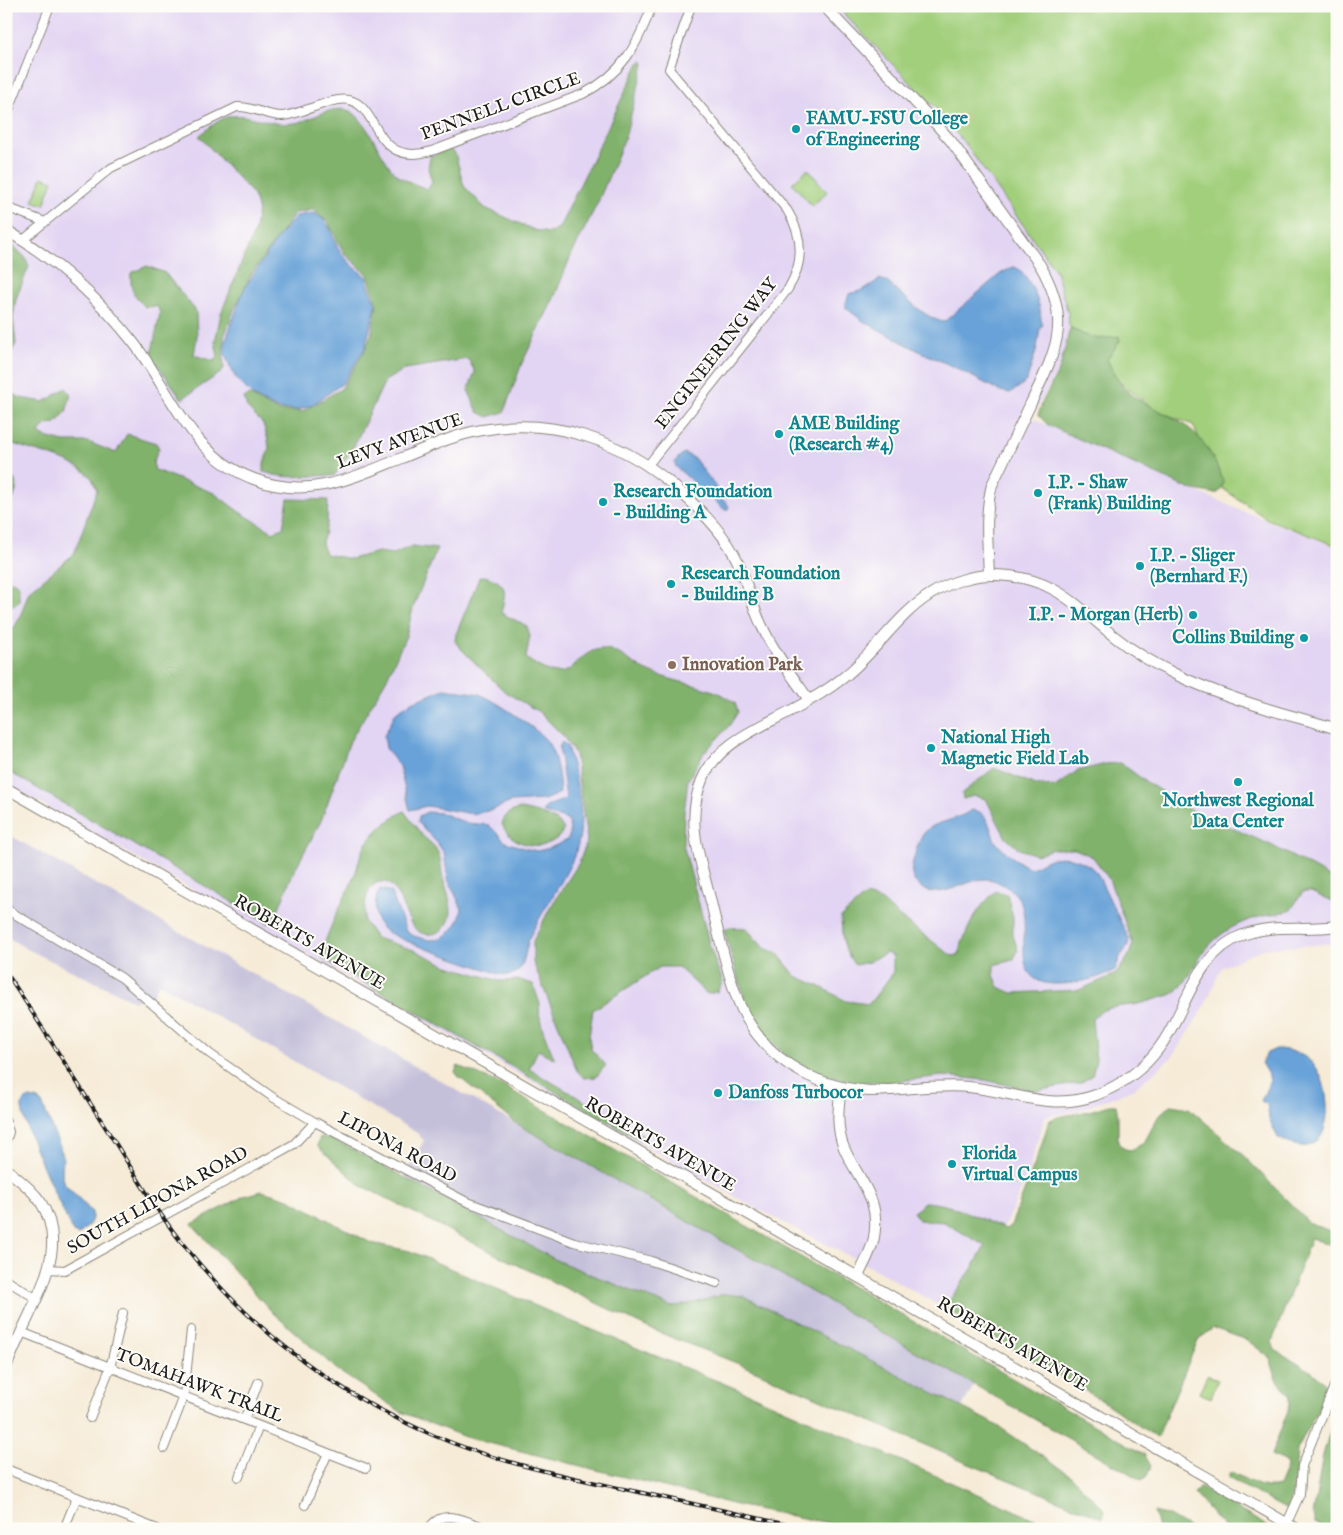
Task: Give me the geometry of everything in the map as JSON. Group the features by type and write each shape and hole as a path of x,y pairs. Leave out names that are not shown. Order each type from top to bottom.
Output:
{"street":[{"path":"6,117 50,6"},
{"name":"PENNELL CIRCLE","path":"23,240 95,179 117,164 237,107 247,107 271,115 282,116 295,114 339,100 349,100 362,108 382,138 394,148 416,154 432,151 583,94 602,84 627,60 652,6"},
{"name":"ENGINEERING WAY","path":"648,465 788,289 796,272 800,252 797,229 787,210 669,69 691,6"},
{"path":"824,6 951,141 1040,265 1050,282 1056,299 1058,336 1052,360 992,485 988,500 989,575"},
{"path":"6,207 45,222"},
{"name":"LEVY AVENUE","path":"6,230 23,240 71,276 117,322 148,362 185,423 203,447 227,466 253,479 286,487 325,486 351,478 451,438 480,430 518,426 556,429 592,437 623,450 648,465 694,504 723,537 744,576 754,608 769,640 809,700"},
{"path":"1337,729 1242,701 1198,685 1152,663 1055,589 1016,576 989,575 965,579 928,595 904,615 845,677 809,700 733,742 709,768 701,782 694,808 694,829 697,848 740,1006 751,1025 774,1052 801,1072 841,1088 870,1091 968,1087 1045,1102 1075,1100 1093,1096 1126,1080 1152,1058 1160,1047 1202,970 1213,955 1223,947 1236,938 1256,931 1337,926"},
{"name":"ROBERTS AVENUE","path":"6,788 1297,1529"},
{"name":"LIPONA ROAD","path":"6,909 122,978 210,1054 274,1098 315,1122 465,1201 574,1242 652,1261 717,1283"},
{"path":"841,1088 838,1117 841,1138 850,1159 870,1194 875,1214 874,1237 858,1276"},
{"path":"6,1121 9,1132 6,1141"},
{"name":"SOUTH LIPONA ROAD","path":"49,1269 65,1270 163,1217 294,1144 315,1122"},
{"path":"6,1169 29,1187 40,1202 48,1218 52,1233 49,1269 6,1367"},
{"path":"6,1280 37,1299"},
{"path":"90,1418 110,1368 123,1313"},
{"path":"164,1448 184,1396 191,1330"},
{"name":"TOMAHAWK TRAIL","path":"21,1332 366,1468"},
{"path":"1287,1523 1300,1494 1302,1466 1337,1378"},
{"path":"244,1420 258,1383"},
{"path":"238,1477 259,1426"},
{"path":"305,1505 328,1453"},
{"path":"6,1469 157,1529"},
{"path":"64,1529 77,1497"},
{"path":"429,1529 436,1520 452,1516 488,1529"}],"shaded area":[{"name":"Innovation Park","path":"6,6 901,6 884,55 960,137 1056,271 1062,288 1069,326 1061,364 1032,418 1232,507 1337,547 1337,943 1263,949 1222,967 1203,1009 1172,1057 1135,1088 1080,1110 1045,1117 1029,1170 1009,1218 995,1240 944,1308 882,1273 750,1205 6,784"},
{"path":"6,833 974,1385 962,1407 857,1353 694,1303 671,1307 558,1261 404,1176 424,1141 417,1133 159,983 153,996 134,1001 25,948 6,936"}],"green space":[{"path":"836,6 1337,6 1337,546 1267,519 1222,488 1193,425 1156,410 1107,373 1103,348 1069,326 1068,313 1056,271 966,145 936,109"},
{"path":"643,60 644,64 625,138 598,202 522,363 504,412 488,417 478,412 468,390 475,372 468,359 405,369 385,381 352,450 334,476 290,477 264,472 264,463 269,449 268,440 263,424 247,408 244,398 249,395 278,411 303,411 341,389 363,354 371,336 377,305 368,275 344,253 328,222 313,210 295,213 251,275 234,310 224,337 224,367 222,372 182,399 151,356 160,313 157,306 145,307 138,299 133,292 131,273 147,266 165,273 196,311 197,336 194,355 214,361 218,356 215,342 221,313 255,230 258,209 252,193 199,136 218,121 231,116 246,116 286,124 302,121 329,111 343,109 350,111 362,121 389,166 401,177 428,189 432,182 428,168 430,157 448,149 455,153 464,186 485,208 534,230 548,233 559,228 639,63"},
{"path":"808,169 827,192 812,206 792,183"},
{"path":"42,177 53,181 44,205 33,201"},
{"path":"6,239 25,257 29,266 16,299 13,318 16,344 6,362"},
{"path":"1070,328 1099,339 1119,336 1120,341 1107,359 1118,380 1134,396 1177,420 1201,440 1212,456 1224,483 1218,493 1189,489 1048,425 1038,415 1060,368"},
{"path":"66,388 71,395 66,412 56,423 45,425 39,433 45,437 64,442 88,442 116,453 127,434 156,443 159,448 153,463 155,470 214,493 238,511 273,532 283,528 288,499 328,500 327,524 322,542 325,554 351,559 378,552 393,554 412,546 437,549 414,605 406,636 386,680 350,741 321,821 293,873 275,918 270,924 6,770 6,631 14,628 29,591 74,554 97,490 90,476 82,469 61,459 6,441 6,391 21,398 44,402"},
{"path":"6,477 14,479 17,487 13,500 6,510"},
{"path":"485,576 502,585 504,599 501,613 527,626 530,636 526,658 543,669 555,673 565,672 594,650 606,649 619,654 651,673 721,694 735,703 738,712 729,726 703,754 688,780 684,813 683,844 711,950 723,982 717,992 707,994 678,967 660,967 593,1010 589,1037 591,1049 606,1065 596,1077 584,1078 577,1071 533,962 533,941 550,908 579,863 587,841 575,754 563,736 539,712 505,692 455,641 456,634 479,578"},
{"path":"12,581 19,585 19,602 6,611 6,583"},
{"path":"1121,763 1146,782 1195,812 1271,845 1337,881 1337,904 1311,892 1303,892 1290,911 1262,916 1227,930 1208,947 1182,986 1172,994 1141,1004 1107,1009 1097,1014 1092,1019 1096,1060 1092,1076 1080,1083 1036,1091 984,1080 943,1076 891,1082 856,1082 825,1076 790,1059 765,1036 746,1004 724,931 729,927 746,928 764,948 777,953 796,976 846,1001 869,1004 893,973 893,956 886,953 869,962 855,965 847,953 842,936 841,917 865,896 881,900 900,917 952,956 958,955 965,936 982,905 996,891 1007,894 1013,918 1013,935 1018,951 1013,960 994,965 994,975 999,987 1012,993 1079,990 1116,974 1128,957 1133,944 1109,879 1093,857 1075,849 1052,849 1037,855 1019,849 1006,838 986,799 974,796 963,799 962,793 994,768 1036,785 1055,787 1077,771 1106,764"},
{"path":"521,809 551,818 564,829 559,837 542,845 532,845 514,839 502,824 508,814"},
{"path":"404,811 438,852 450,902 450,916 448,923 437,933 426,934 418,931 412,925 394,889 388,883 381,882 371,887 366,898 364,921 376,938 414,950 448,966 500,981 520,980 533,984 540,1004 541,1024 555,1059 538,1050 529,1069 643,1135 640,1140 323,959 328,933 353,880 365,845 380,828"},
{"path":"458,1066 498,1083 1144,1454 1151,1466 1147,1476 1141,1480 517,1124 459,1077 455,1072"},
{"path":"1109,1105 1116,1105 1118,1143 1125,1149 1131,1150 1144,1143 1159,1115 1171,1105 1189,1108 1246,1158 1308,1222 1337,1234 1337,1247 1311,1238 1272,1342 1275,1350 1312,1372 1327,1387 1320,1409 1312,1420 1297,1450 1294,1493 1287,1510 1228,1478 1231,1472 1261,1486 1279,1486 1287,1467 1285,1461 1271,1455 1290,1405 1290,1395 1277,1381 1270,1358 1247,1340 1213,1328 1198,1340 1157,1438 1101,1400 944,1308 972,1269 985,1246 944,1222 919,1220 913,1212 924,1202 945,1205 1006,1229 1011,1225 1050,1120"},
{"path":"320,1137 334,1139 558,1261 671,1307 694,1303 724,1294 743,1296 998,1426 1071,1476 1105,1510 1103,1518 964,1462 744,1366 648,1328 495,1254 360,1185 317,1146"},
{"path":"262,1191 289,1199 371,1243 410,1251 566,1319 747,1393 1057,1529 860,1529 740,1506 465,1437 401,1412 340,1372 274,1314 192,1224 244,1196"},
{"path":"1207,1375 1218,1380 1211,1398 1199,1393"},
{"path":"1337,1408 1337,1529 1326,1529 1315,1523 1313,1515 1323,1455"},
{"path":"1200,1487 1272,1529 1228,1529 1223,1526 1194,1493"},
{"path":"1154,1512 1169,1516 1191,1529 1158,1529"}],"water":[{"path":"314,213 323,219 330,228 342,254 366,277 376,306 365,348 343,383 312,405 298,410 277,409 253,396 235,377 225,355 225,342 244,289 279,236 296,216"},
{"path":"1013,267 1022,272 1034,291 1039,304 1043,325 1040,328 1037,348 1027,380 1010,393 1000,391 917,350 863,321 846,308 849,294 863,290 880,279 887,282 929,316 944,322 1000,274"},
{"path":"684,453 694,458 716,487 718,496 729,506 728,509 725,510 676,467 677,459"},
{"path":"444,689 479,694 517,716 545,739 556,762 560,793 544,800 511,802 492,810 473,814 427,806 410,810 399,766 386,748 384,736 396,712 410,703"},
{"path":"562,742 567,746 578,793 581,816 579,840 576,852 565,876 531,935 519,970 510,975 496,973 401,939 381,927 378,923 375,908 376,898 380,889 391,892 406,931 414,936 429,940 441,939 452,930 459,920 462,909 448,879 444,853 418,822 419,816 427,812 441,813 467,823 489,825 506,842 537,851 550,848 567,840 570,834 569,822 542,812 546,807 566,798 559,747"},
{"path":"971,810 977,811 985,817 998,845 1026,866 1032,868 1050,859 1063,857 1082,862 1097,873 1129,939 1128,945 1121,955 1115,970 1079,982 1056,984 1040,981 1031,975 1026,964 1023,911 1015,893 996,881 987,879 969,882 941,892 932,892 916,883 912,874 912,864 924,833 935,825 961,816"},
{"path":"1276,1049 1292,1051 1302,1055 1319,1072 1326,1095 1326,1120 1324,1131 1319,1140 1311,1145 1298,1146 1278,1138 1269,1119 1267,1104 1261,1101 1270,1081 1261,1063 1267,1053"},
{"path":"30,1098 42,1103 63,1155 62,1174 65,1184 92,1212 91,1222 78,1235 73,1232 68,1222 27,1128 22,1105 23,1102"}],"railway":[{"path":"6,972 146,1192 176,1235 213,1279 240,1307 299,1358 331,1380 399,1420 481,1453 552,1473 806,1529"}],"place":[{"name":"FAMU-FSU College of Engineering","path":"796,129"},
{"name":"AME Building (Research #4)","path":"779,434"},
{"name":"I.P. - Shaw (Frank) Building","path":"1038,493"},
{"name":"Research Foundation - Building A","path":"603,502"},
{"name":"I.P. - Sliger (Bernhard F.)","path":"1140,566"},
{"name":"Research Foundation - Building B","path":"671,584"},
{"name":"I.P. - Morgan (Herb)","path":"1193,615"},
{"name":"Collins Building","path":"1304,638"},
{"name":"Innovation Park","path":"672,665"},
{"name":"National High Magnetic Field Lab","path":"931,748"},
{"name":"Northwest Regional Data Center","path":"1238,782"},
{"name":"Danfoss Turbocor","path":"718,1093"},
{"name":"Florida Virtual Campus","path":"952,1164"}]}
